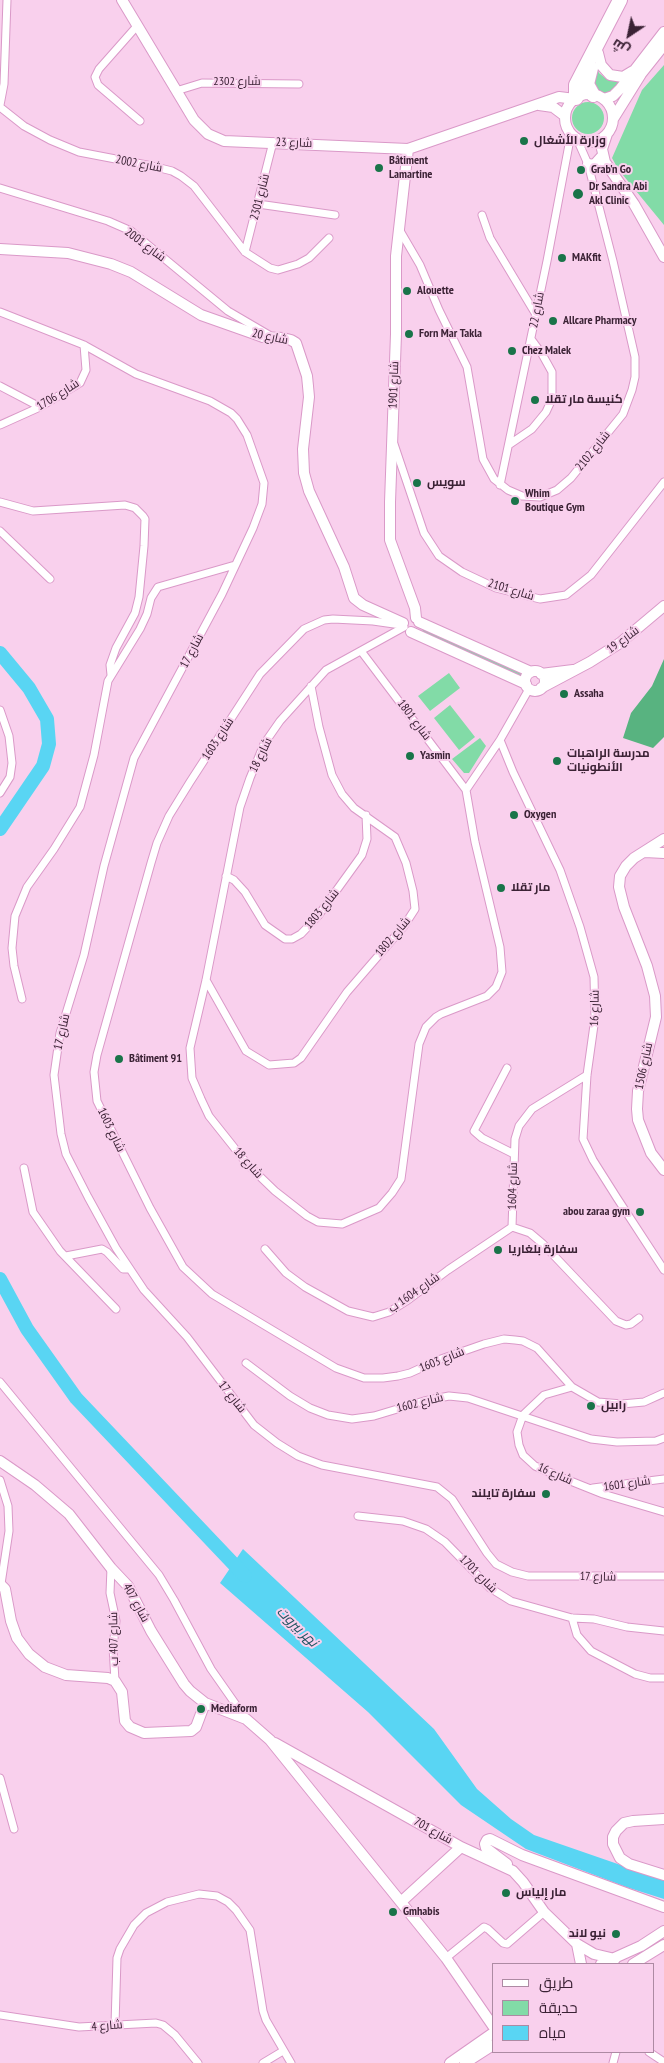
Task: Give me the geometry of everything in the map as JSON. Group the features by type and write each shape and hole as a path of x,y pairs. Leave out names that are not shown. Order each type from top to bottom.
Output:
{"highway":[{"path":"576,98 576,85 620,0"},
{"path":"598,97 587,84 587,77 604,34 628,0"}],"street":[{"path":"0,106 4,84 7,0"},
{"name":"شارع 23","path":"122,0 194,120 208,134 224,141 408,150 533,105 559,97 576,98"},
{"path":"137,26 98,69 95,77 98,85 140,121"},
{"path":"664,32 638,72 603,142 605,162 644,220 664,257"},
{"path":"609,131 598,140 584,142 574,136 567,128 565,116 570,103 584,95 598,97 613,96 664,46"},
{"path":"598,53 601,65 610,75 623,77 638,72"},
{"name":"شارع 2302","path":"176,91 202,82 299,84"},
{"path":"598,97 610,108 613,119"},
{"path":"533,105 553,107 565,116"},
{"name":"شارع 2002","path":"0,106 24,126 50,140 79,152 152,166 181,176 194,186 245,252 262,264 278,270 298,264 309,258 329,238"},
{"name":"شارع 2102","path":"500,485 522,496 540,497 557,490 571,478 622,414 632,390 635,357 588,164 574,136"},
{"name":"شارع 22","path":"500,485 574,136"},
{"name":"شارع 2301","path":"245,252 273,142"},
{"name":"شارع 1901","path":"408,150 396,256 396,334 390,483 390,540 415,608 417,620"},
{"path":"588,164 594,165 603,155"},
{"name":"شارع 2001","path":"0,188 108,221 131,231 228,311 272,336"},
{"path":"258,204 335,215"},
{"path":"482,215 490,238 535,313"},
{"path":"399,228 420,265 439,310 467,367 483,459 500,485"},
{"name":"شارع 20","path":"0,249 68,253 111,264 131,272 201,315 252,334 272,336 296,343 307,376 309,397 304,432 304,474 309,491 344,567 352,594 363,605 405,627"},
{"name":"شارع 17","path":"0,312 84,345 136,374 210,401 231,414 242,425 255,454 264,483 264,494 253,528 222,594 134,758 104,866 84,955 57,1046 55,1085 61,1134 66,1154 88,1197 130,1269 149,1296 193,1344 254,1425 288,1450 322,1465 437,1487 452,1499 496,1564 512,1572 528,1576 664,1576"},
{"path":"510,444 532,429 546,412 552,399 552,372 531,339"},
{"name":"شارع 1706","path":"0,425 40,407 80,383 86,370 84,345"},
{"path":"0,386 40,407"},
{"name":"شارع 2101","path":"392,439 424,533 439,556 462,572 528,598 540,599 566,595 590,575 664,482"},
{"path":"0,502 33,512 125,505 135,508 145,519 139,597 135,613 116,648 110,665 111,675"},
{"path":"0,531 50,579"},
{"path":"22,999 14,966 12,948 15,916 27,887 54,849 80,806 101,723 106,688 111,675 140,629 151,598 158,587 235,565"},
{"name":"شارع 19","path":"541,688 579,670 620,643 664,606"},
{"path":"408,616 417,620 536,673 544,679 541,688 536,690 405,627 408,616"},
{"name":"شارع 1603","path":"405,627 373,621 324,620 304,629 260,674 190,782 166,824 151,863 97,1055 94,1072 97,1101 150,1208 183,1267 212,1294 250,1318 336,1368 364,1378 383,1378 410,1373 441,1359 493,1341 523,1341 537,1348 572,1388"},
{"name":"شارع 18","path":"405,627 326,670 280,721 264,744 244,795 190,1048 192,1078 209,1116 248,1165 275,1191 318,1222 342,1224 379,1208 392,1193 401,1179 419,1044 426,1027 436,1016 487,996 496,987 502,972 500,947 475,842 466,790"},
{"name":"شارع 1801","path":"361,651 466,790"},
{"path":"466,790 500,740 528,686 526,676 536,673 579,670"},
{"name":"شارع 1802","path":"206,980 246,1051 269,1065 294,1063 301,1058 347,992 404,926 415,909 414,891 395,837 348,801 332,775 319,727 311,686"},
{"path":"0,710 9,736 12,763 10,777 0,793"},
{"name":"شارع 16","path":"500,740 516,780 560,870 590,960 595,986 596,1018 582,1130 585,1145 664,1270"},
{"name":"شارع 1803","path":"226,876 234,880 245,892 266,925 285,938 292,939 301,934 318,916 362,855 367,839 366,815"},
{"name":"شارع 1506","path":"664,839 626,866 620,876 619,887 624,907 638,941 655,996 656,1017 638,1091 638,1120 652,1153 664,1170"},
{"path":"644,852 664,853"},
{"path":"507,1068 474,1131 482,1138 514,1154"},
{"name":"شارع 1604","path":"588,1075 532,1109 519,1126 515,1139 512,1226 530,1233 543,1244 616,1321 626,1325 639,1318"},
{"path":"24,1168 33,1212 60,1251 116,1309"},
{"name":"شارع 1604 ب","path":"265,1249 286,1273 305,1287 348,1311 374,1317 389,1312 408,1300 512,1226"},
{"path":"66,1256 102,1249 123,1269 130,1269"},
{"name":"شارع 1602","path":"246,1363 290,1396 310,1408 328,1415 352,1418 374,1416 424,1401 449,1396 468,1398 523,1415 573,1434 600,1440 656,1441 664,1438"},
{"path":"0,1382 159,1575 211,1669 246,1719"},
{"path":"523,1415 544,1395 572,1388 598,1402 609,1404 644,1402 664,1393"},
{"name":"شارع 16","path":"523,1415 517,1432 518,1438 523,1455 535,1466 626,1502 664,1512"},
{"name":"شارع 407","path":"0,1461 65,1509 132,1592 151,1631 184,1684 206,1703 246,1719 270,1740"},
{"name":"شارع 1601","path":"590,1489 664,1479"},
{"path":"0,1480 8,1506 9,1530 0,1584 5,1589 11,1621 23,1648 46,1667 66,1675 108,1678 115,1681 121,1688 125,1721 130,1727 138,1731 192,1731 206,1703"},
{"name":"شارع 1701","path":"358,1516 403,1522 426,1529 445,1542 490,1588 503,1598 524,1606 572,1618 664,1631"},
{"name":"شارع 407 ب","path":"111,1568 110,1593 116,1621 113,1647 115,1681"},
{"path":"572,1618 580,1640 591,1651 635,1674 650,1678 664,1678"},
{"path":"270,1740 402,1901 446,1958 492,2025"},
{"name":"شارع 701","path":"270,1740 461,1847 512,1870 544,1912 577,1944 594,1954 615,1959"},
{"path":"0,1778 14,1829"},
{"path":"664,1820 624,1823 616,1830 613,1844 620,1858 629,1864 664,1875"},
{"path":"512,1870 486,1848 485,1842 490,1839 522,1856 664,1907"},
{"path":"402,1901 461,1847"},
{"path":"115,2025 118,1958 120,1949 134,1925 146,1913 161,1904 192,1895 211,1895 223,1899 232,1906 244,1919 250,1930 263,2011 283,2051 292,2063"},
{"path":"446,1958 482,1928 488,1929 503,1943 507,1944 544,1912"},
{"path":"604,1963 641,1946 664,1931"},
{"path":"577,1944 581,1963"},
{"path":"635,1963 664,1945"},
{"name":"شارع 4","path":"0,2015 79,2027 150,2022 163,2025 181,2041 198,2063"},
{"path":"450,2063 492,2034"},
{"path":"465,2063 492,2046"},
{"path":"263,2063 283,2051"},
{"path":"650,2053 664,2062"}],"green space":[{"path":"664,65 664,225 618,169 612,158 642,90"},
{"path":"597,66 599,73 605,78 621,82 615,90 607,94 596,90 593,83"},
{"path":"588,102 600,106 604,118 600,130 588,134 576,130 572,118 576,106"},
{"path":"423,629 523,673 521,677 422,633"},
{"path":"664,659 664,737 653,748 623,738 631,713 652,686"},
{"path":"449,673 460,688 430,711 418,696"},
{"path":"450,705 475,737 459,750 434,718"},
{"path":"480,738 486,746 469,773 464,773 452,759"}],"water":[{"path":"243,1549 434,1729 477,1789 511,1819 534,1835 664,1880 664,1899 626,1887 526,1849 461,1805 368,1712 220,1583"}],"waterway":[{"name":"نهر بيروت","path":"0,653 29,688 47,719 49,744 43,766 0,829"},
{"name":"نهر بيروت","path":"0,1279 27,1329 76,1398 245,1576"}],"place":[{"name":"وزارة الأشغال","path":"524,141"},
{"name":"Bâtiment Lamartine","path":"379,168"},
{"name":"Grab'n Go","path":"581,170"},
{"name":"Dr Sandra Abi Akl Clinic","path":"578,194"},
{"name":"MAKfit","path":"562,258"},
{"name":"Alouette","path":"407,291"},
{"name":"Allcare Pharmacy","path":"553,321"},
{"name":"Forn Mar Takla","path":"409,334"},
{"name":"Chez Malek","path":"512,351"},
{"name":"كنيسة مار تقلا","path":"535,400"},
{"name":"سويس","path":"417,483"},
{"name":"Whim Boutique Gym","path":"515,501"},
{"name":"Assaha","path":"564,694"},
{"name":"Yasmin","path":"410,756"},
{"name":"مدرسة الراهبات الأنطونيات","path":"557,761"},
{"name":"Oxygen","path":"514,815"},
{"name":"مار تقلا","path":"501,888"},
{"name":"Bâtiment 91","path":"119,1059"},
{"name":"abou zaraa gym","path":"640,1212"},
{"name":"سفارة بلغاريا","path":"498,1250"},
{"name":"رابيل","path":"591,1406"},
{"name":"سفارة تايلند","path":"546,1494"},
{"name":"Mediaform","path":"201,1709"},
{"name":"مار إلياس","path":"506,1893"},
{"name":"Gmhabis","path":"393,1912"},
{"name":"نيو لاند","path":"616,1934"}]}
